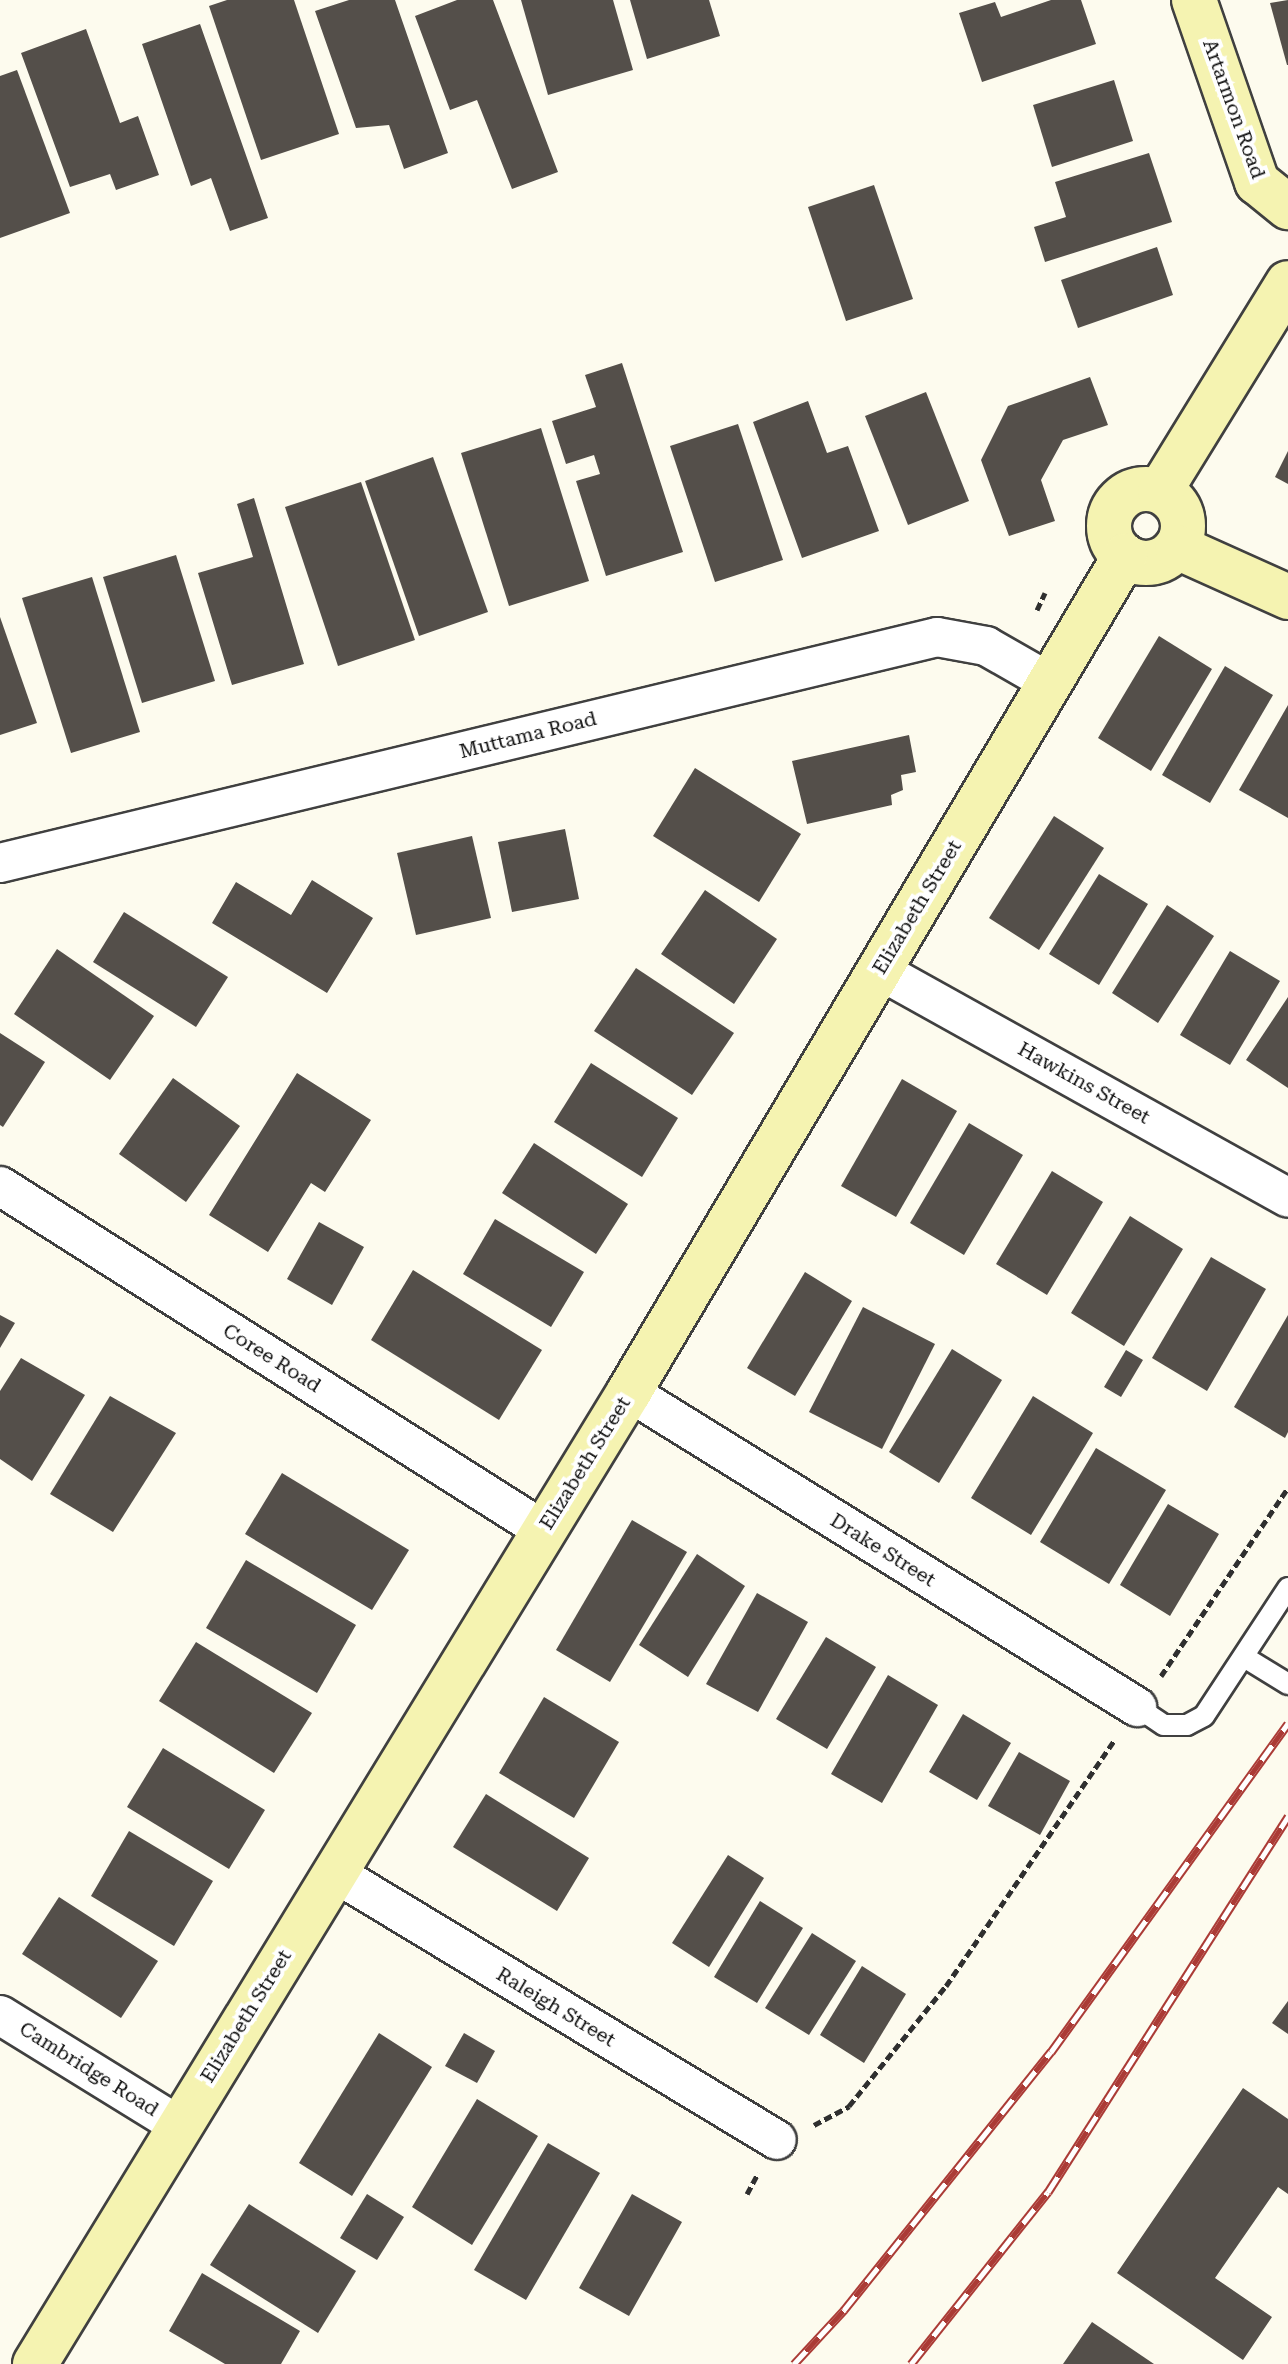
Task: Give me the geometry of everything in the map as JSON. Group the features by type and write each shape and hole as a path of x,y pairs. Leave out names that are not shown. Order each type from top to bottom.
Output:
{"street":[{"name":"Artarmon Road","path":"1194,0 1257,182 1288,207"},
{"path":"1160,491 1288,283"},
{"path":"1136,489 1160,491 1181,514 1177,547 1147,563 1125,556 1111,537 1111,513 1136,489"},
{"path":"1177,547 1288,597"},
{"name":"Elizabeth Street","path":"35,2364 178,2125 629,1392 1125,556"},
{"name":"Muttama Road","path":"0,863 937,637 958,637 986,646 1049,682"},
{"name":"Hawkins Street","path":"879,970 1288,1198"},
{"name":"Coree Road","path":"0,1186 543,1530"},
{"name":"Drake Street","path":"629,1392 1137,1707"},
{"name":"Raleigh Street","path":"335,1873 777,2140"},
{"name":"Cambridge Road","path":"0,2015 178,2125"}],"lane":[{"path":"1137,1707 1164,1725 1187,1725 1216,1705 1288,1588"},
{"path":"1244,1657 1288,1684"}],"path":[{"path":"1037,610 1045,593"},
{"path":"747,2194 777,2140 849,2106 946,1986 1288,1488"}],"building":[{"path":"227,0 294,0 339,134 261,160 209,6"},
{"path":"349,0 395,0 448,153 404,169 389,125 356,128 315,11"},
{"path":"457,0 493,0 558,172 512,189 477,100 450,110 415,16"},
{"path":"521,0 613,0 633,70 548,95"},
{"path":"630,0 709,0 720,36 647,59"},
{"path":"1051,0 1081,0 1096,44 982,82 959,13 995,2 1001,17"},
{"path":"1288,0 1288,65 1287,65 1270,3"},
{"path":"200,24 268,218 230,231 211,178 191,186 142,44"},
{"path":"86,29 120,123 138,116 159,175 116,190 110,174 70,187 21,53"},
{"path":"17,70 70,213 0,238 0,76"},
{"path":"1114,80 1133,141 1052,167 1033,105"},
{"path":"1149,153 1172,222 1045,262 1034,227 1066,217 1055,182"},
{"path":"874,185 913,299 846,321 808,207"},
{"path":"1157,247 1173,295 1078,328 1061,280"},
{"path":"622,363 683,552 606,576 576,481 600,474 594,455 566,464 552,421 596,407 585,375"},
{"path":"1090,377 1108,425 1063,440 1041,480 1055,521 1009,536 981,460 1008,406"},
{"path":"926,392 969,501 908,525 865,416"},
{"path":"808,401 827,453 848,446 879,531 802,558 753,422"},
{"path":"738,424 783,560 715,582 670,446"},
{"path":"541,428 589,581 509,606 461,453"},
{"path":"1288,451 1288,484 1275,477"},
{"path":"433,457 488,612 419,636 365,481"},
{"path":"361,482 415,640 338,666 285,507"},
{"path":"254,498 304,664 232,685 198,573 253,557 237,504"},
{"path":"176,555 215,681 142,703 103,577"},
{"path":"92,577 140,732 71,753 22,598"},
{"path":"0,617 37,723 0,735"},
{"path":"1159,636 1212,669 1151,771 1098,738"},
{"path":"1225,666 1273,695 1210,803 1162,775"},
{"path":"1288,705 1288,818 1239,790"},
{"path":"909,735 916,772 901,775 903,790 891,795 892,805 807,824 792,761"},
{"path":"695,768 801,834 759,902 653,836"},
{"path":"1054,816 1104,848 1039,950 989,918"},
{"path":"565,829 579,899 512,912 498,842"},
{"path":"472,836 491,918 416,935 397,853"},
{"path":"1099,874 1148,904 1099,985 1049,954"},
{"path":"312,880 373,918 327,993 212,923 236,882 291,915"},
{"path":"705,890 777,939 734,1004 661,954"},
{"path":"1167,905 1214,936 1158,1023 1112,993"},
{"path":"124,912 228,977 196,1027 93,962"},
{"path":"57,949 154,1016 110,1080 14,1014"},
{"path":"1230,951 1280,981 1230,1065 1180,1035"},
{"path":"636,968 734,1033 692,1095 594,1031"},
{"path":"1288,997 1288,1088 1246,1060"},
{"path":"0,1033 45,1062 3,1127 0,1125"},
{"path":"591,1063 678,1118 642,1177 554,1122"},
{"path":"297,1073 371,1120 325,1192 311,1183 268,1252 209,1215"},
{"path":"173,1078 240,1126 186,1202 119,1154"},
{"path":"902,1079 957,1111 896,1217 841,1186"},
{"path":"969,1123 1023,1155 964,1255 910,1223"},
{"path":"534,1143 628,1204 596,1254 502,1193"},
{"path":"1052,1171 1103,1202 1047,1295 996,1264"},
{"path":"1130,1216 1183,1249 1124,1346 1071,1313"},
{"path":"495,1219 584,1272 551,1327 463,1274"},
{"path":"319,1222 364,1247 332,1305 287,1279"},
{"path":"1211,1257 1266,1289 1207,1391 1152,1358"},
{"path":"413,1270 542,1350 499,1420 371,1340"},
{"path":"805,1272 852,1301 795,1396 747,1368"},
{"path":"863,1307 935,1344 882,1449 809,1412"},
{"path":"0,1315 15,1323 0,1348"},
{"path":"1288,1315 1288,1432 1285,1438 1234,1407"},
{"path":"952,1349 1002,1380 939,1483 889,1452"},
{"path":"1126,1350 1143,1360 1121,1397 1104,1387"},
{"path":"21,1358 85,1395 32,1481 0,1459 0,1391"},
{"path":"110,1396 176,1433 113,1532 50,1494"},
{"path":"1033,1396 1093,1433 1031,1535 971,1498"},
{"path":"1096,1448 1166,1490 1109,1584 1040,1542"},
{"path":"282,1473 409,1550 372,1610 245,1534"},
{"path":"1168,1504 1219,1534 1170,1616 1120,1585"},
{"path":"632,1520 687,1552 610,1682 556,1650"},
{"path":"697,1554 745,1586 688,1677 639,1645"},
{"path":"246,1560 356,1625 317,1693 206,1628"},
{"path":"757,1593 808,1622 758,1712 706,1684"},
{"path":"826,1637 876,1667 827,1749 776,1719"},
{"path":"196,1642 312,1713 274,1773 159,1701"},
{"path":"888,1675 938,1705 882,1803 831,1774"},
{"path":"544,1697 619,1742 574,1818 499,1773"},
{"path":"963,1714 1011,1743 977,1800 929,1772"},
{"path":"163,1748 265,1810 229,1869 127,1807"},
{"path":"1019,1752 1070,1781 1040,1835 988,1806"},
{"path":"486,1794 589,1858 557,1911 453,1847"},
{"path":"129,1831 213,1881 174,1946 91,1896"},
{"path":"728,1855 764,1878 709,1967 672,1943"},
{"path":"59,1897 158,1961 121,2018 22,1954"},
{"path":"760,1901 803,1928 757,2003 714,1977"},
{"path":"812,1933 856,1961 809,2035 765,2008"},
{"path":"862,1966 906,1994 864,2063 820,2035"},
{"path":"1288,2001 1288,2034 1272,2023"},
{"path":"379,2033 432,2067 352,2196 299,2163"},
{"path":"464,2033 495,2051 477,2083 445,2066"},
{"path":"1243,2088 1288,2119 1288,2194 1278,2187 1215,2278 1272,2317 1243,2360 1117,2273"},
{"path":"477,2099 538,2136 472,2245 412,2207"},
{"path":"548,2143 600,2173 526,2300 474,2270"},
{"path":"367,2194 404,2217 377,2260 340,2238"},
{"path":"632,2194 682,2222 629,2316 579,2288"},
{"path":"249,2204 356,2271 318,2333 210,2265"},
{"path":"202,2273 300,2331 281,2364 225,2364 169,2331"},
{"path":"1092,2322 1154,2364 1063,2364"}],"railway":[{"path":"794,2364 844,2310 1051,2052 1288,1723"},
{"path":"911,2364 1048,2192 1288,1816"}]}
